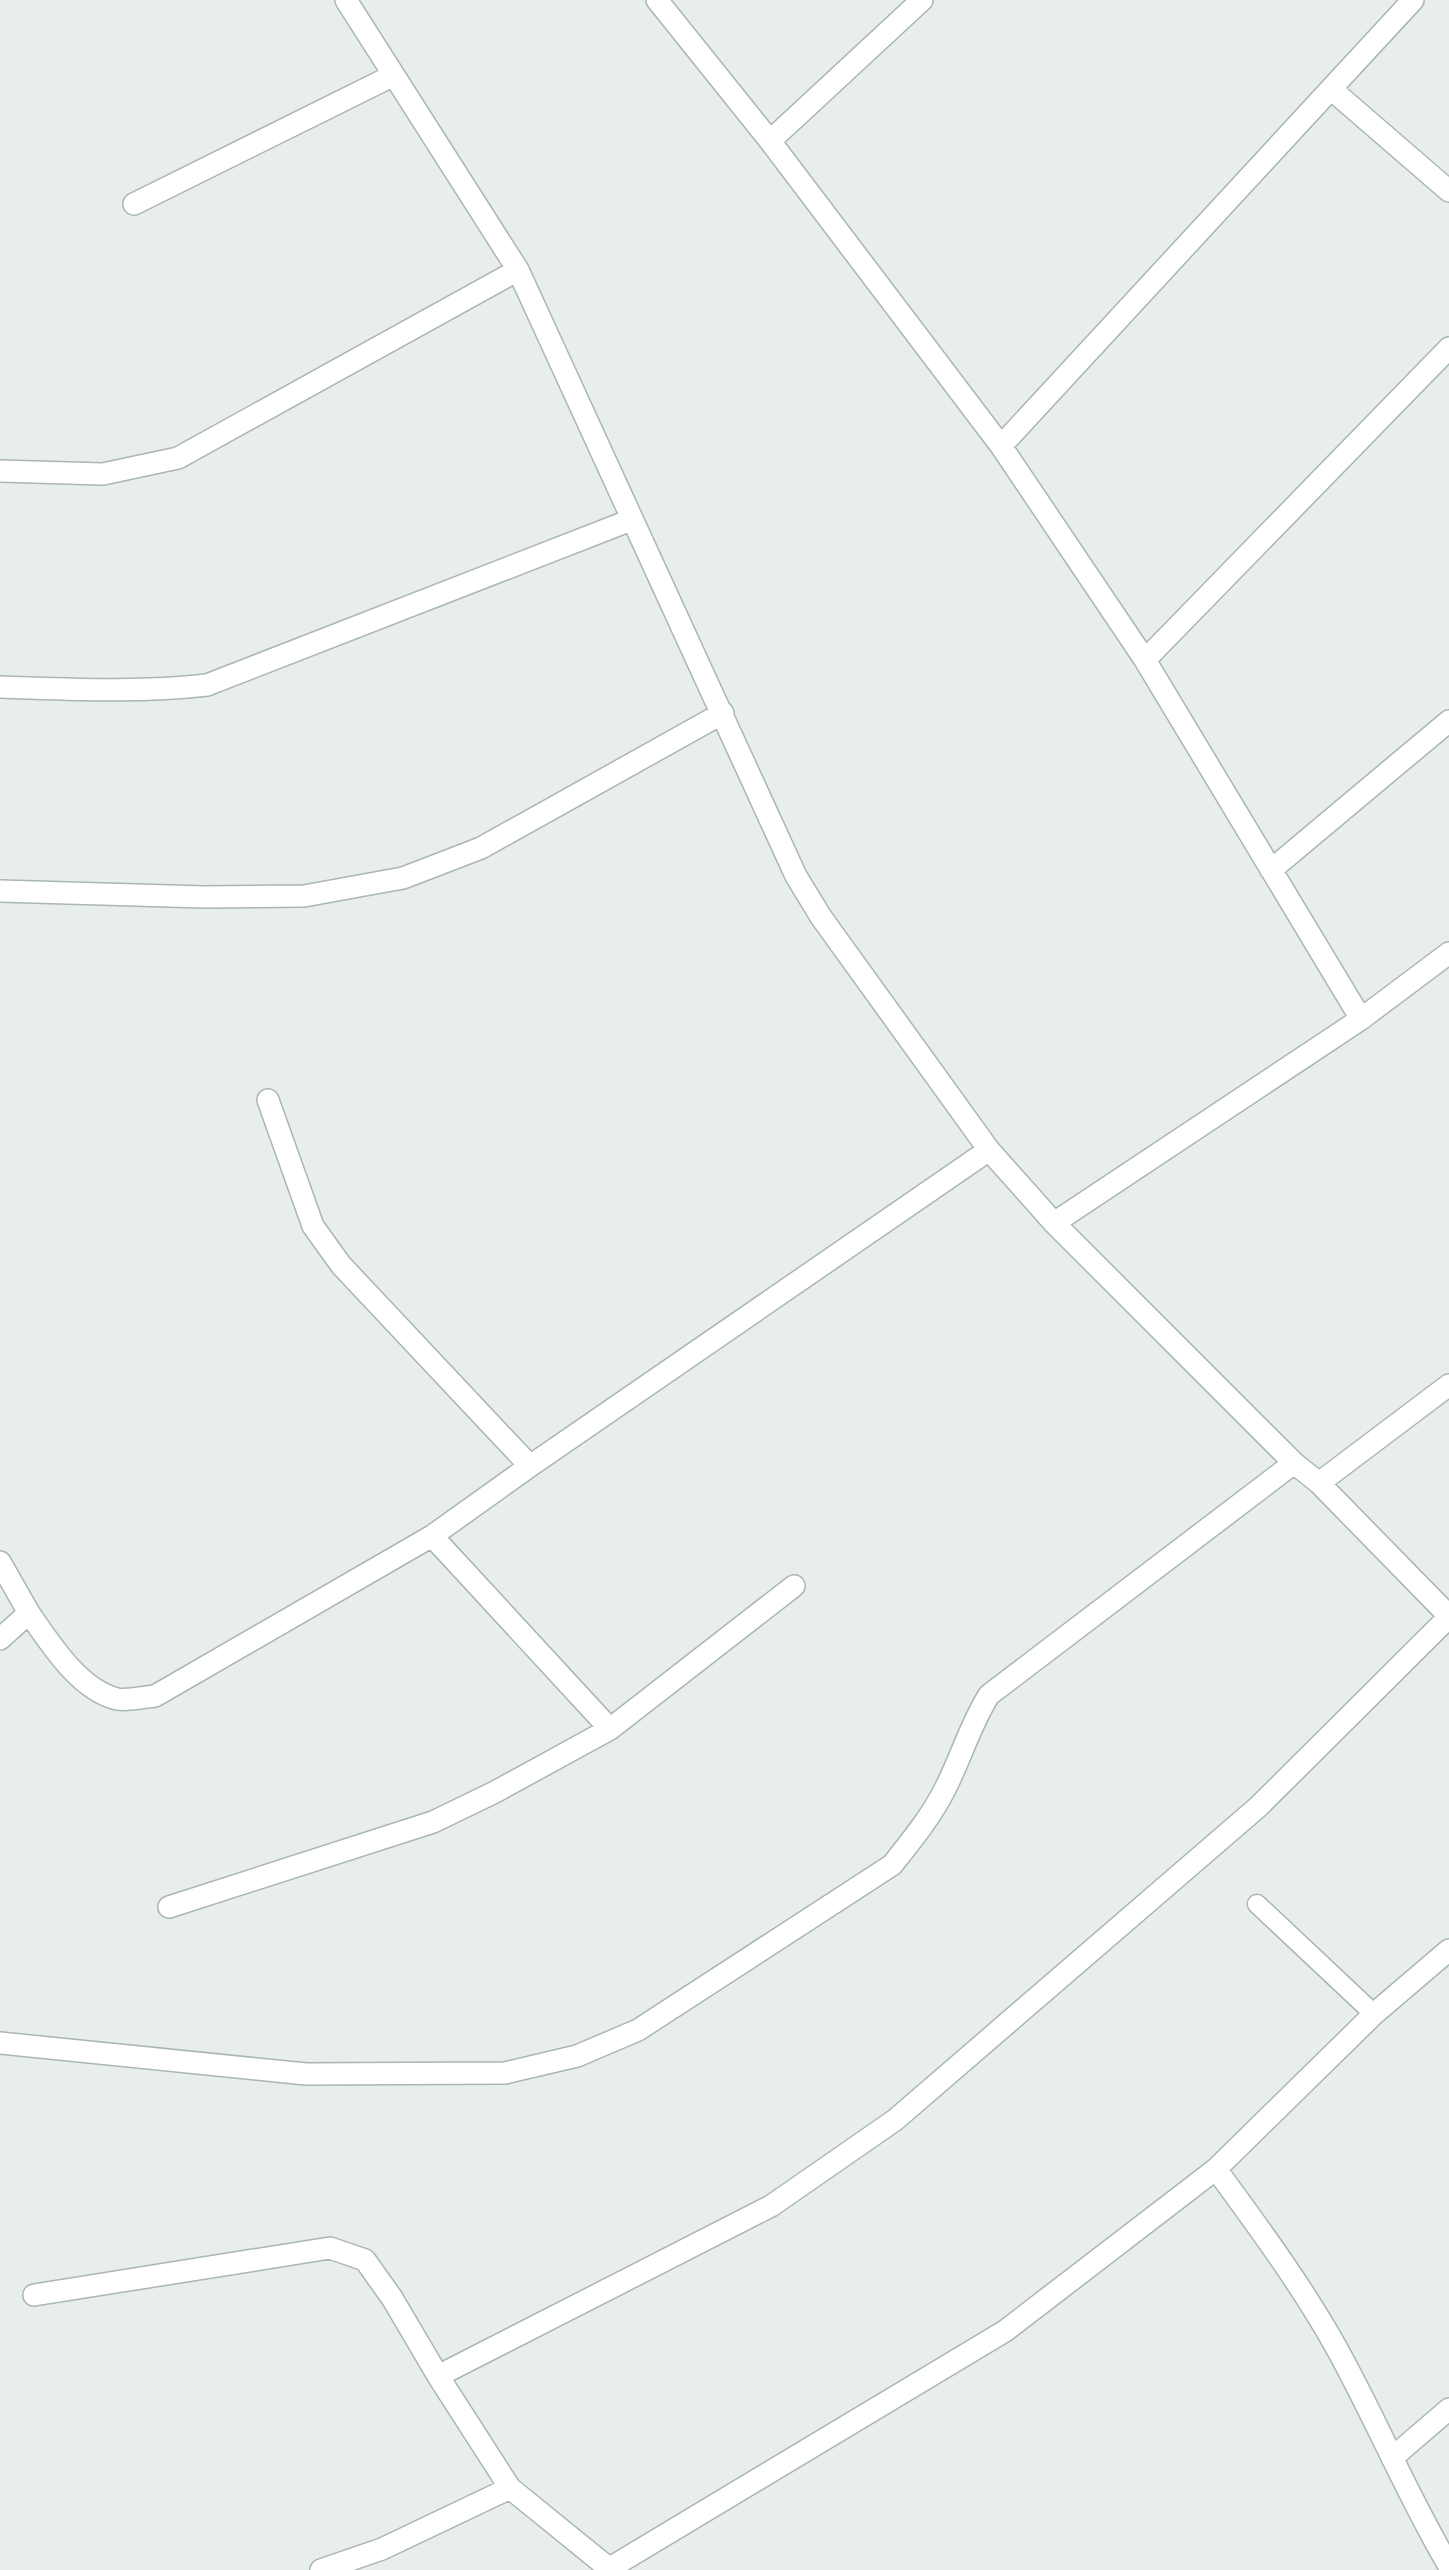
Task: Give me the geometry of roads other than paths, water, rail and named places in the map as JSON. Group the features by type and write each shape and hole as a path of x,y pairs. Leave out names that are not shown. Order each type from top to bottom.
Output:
{"street":[{"path":"346,0 519,270 631,520 802,886 821,917 989,1150 1054,1223 1294,1463 1319,1483 1449,1617 1258,1807 895,2120 771,2206 438,2376"},
{"path":"657,0 771,141 1001,446 1145,660 1361,1019"},
{"path":"771,141 922,0"},
{"path":"1001,446 1413,0"},
{"path":"134,204 394,75"},
{"path":"1331,89 1449,191"},
{"path":"0,471 103,474 178,458 519,270"},
{"path":"1145,660 1449,348"},
{"path":"0,687 170,690 206,685 631,520"},
{"path":"0,891 204,897 304,896 403,878 481,848 723,713"},
{"path":"1271,870 1449,721"},
{"path":"1054,1223 1361,1019 1449,953"},
{"path":"268,1100 313,1226 341,1265 530,1466"},
{"path":"0,1562 29,1613 59,1656 94,1689 119,1700 155,1696 432,1536 989,1150"},
{"path":"1319,1483 1449,1385"},
{"path":"0,2043 306,2074 505,2073 541,2066 604,2046 638,2030 892,1865 917,1835 945,1789 977,1714 989,1695 1294,1463"},
{"path":"432,1536 610,1729"},
{"path":"169,1907 433,1822 495,1793 610,1729 794,1586"},
{"path":"0,1640 29,1613"},
{"path":"34,2295 330,2248 365,2260 392,2298 510,2488 610,2569 1005,2331 1216,2169 1374,2014 1449,1950"},
{"path":"1216,2169 1294,2276 1337,2350 1449,2566"},
{"path":"1392,2458 1449,2409"},
{"path":"321,2570 382,2549 510,2488"}],"lane":[{"path":"1257,1904 1374,2014"}]}
